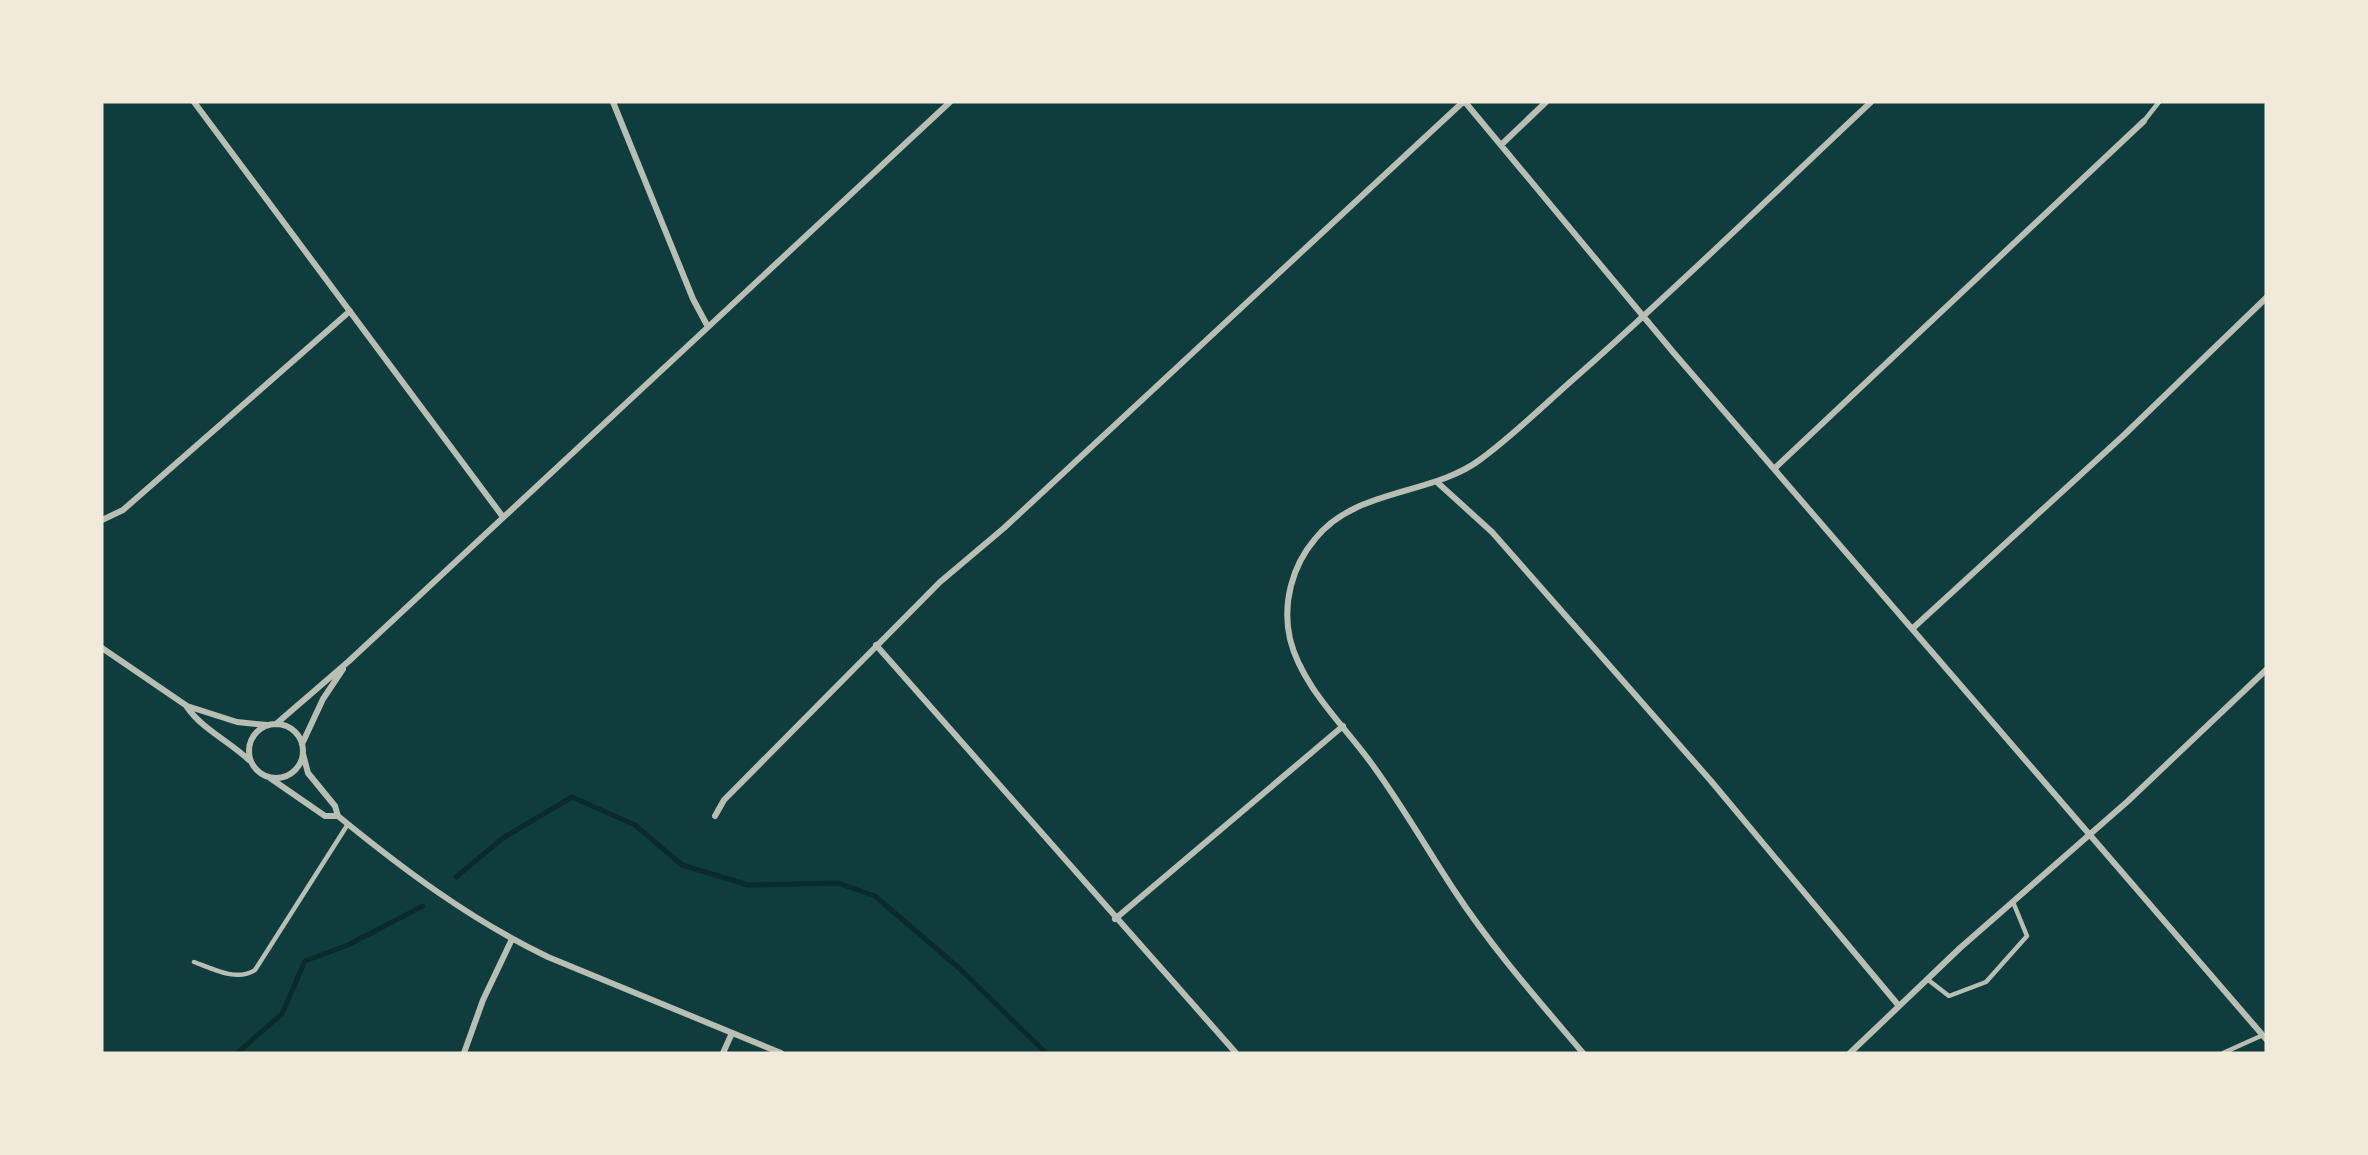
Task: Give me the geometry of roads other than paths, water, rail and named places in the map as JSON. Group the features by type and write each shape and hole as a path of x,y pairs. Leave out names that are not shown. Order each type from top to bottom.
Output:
{"street":[{"path":"194,102 503,518"},
{"path":"613,102 689,289 708,327"},
{"path":"276,724 349,661 950,102"},
{"path":"715,816 724,800 940,582 1012,520 1464,102 1912,629 2264,1037"},
{"path":"1501,145 1546,102"},
{"path":"1583,1053 1483,932 1379,773 1317,692 1295,657 1287,617 1288,596 1294,575 1316,537 1331,523 1364,503 1438,483 1484,458 1645,316 1871,102"},
{"path":"1775,468 2144,121"},
{"path":"1912,629 2124,435 2266,298"},
{"path":"102,520 123,510 350,311"},
{"path":"1438,483 1492,532 1523,567 1711,781 1899,1006"},
{"path":"876,645 1236,1053"},
{"path":"102,648 187,706 237,722 276,724 292,729 302,744 311,778 336,806 338,816"},
{"path":"302,744 323,699 349,661"},
{"path":"1850,1053 1926,980 2090,835 2266,670"},
{"path":"187,706 195,719 232,743 261,774 278,778 295,770 303,754"},
{"path":"250,760 249,752 254,735 267,725"},
{"path":"1115,918 1343,726"},
{"path":"269,777 325,816 338,816 453,904 512,939 548,957 781,1053"},
{"path":"464,1053 483,1000 512,939"},
{"path":"723,1053 732,1032"}],"lane":[{"path":"2144,121 2159,102"},
{"path":"194,962 234,975 246,976 255,970 348,824"},
{"path":"1926,980 1949,996 1986,982 2027,936 2013,902"},
{"path":"2223,1053 2264,1037"}],"waterway":[{"path":"456,877 503,838 572,797 635,825 682,865 748,885 838,883 875,896 959,968 1046,1053"},
{"path":"237,1053 282,1014 305,961 348,945 423,906"}]}
